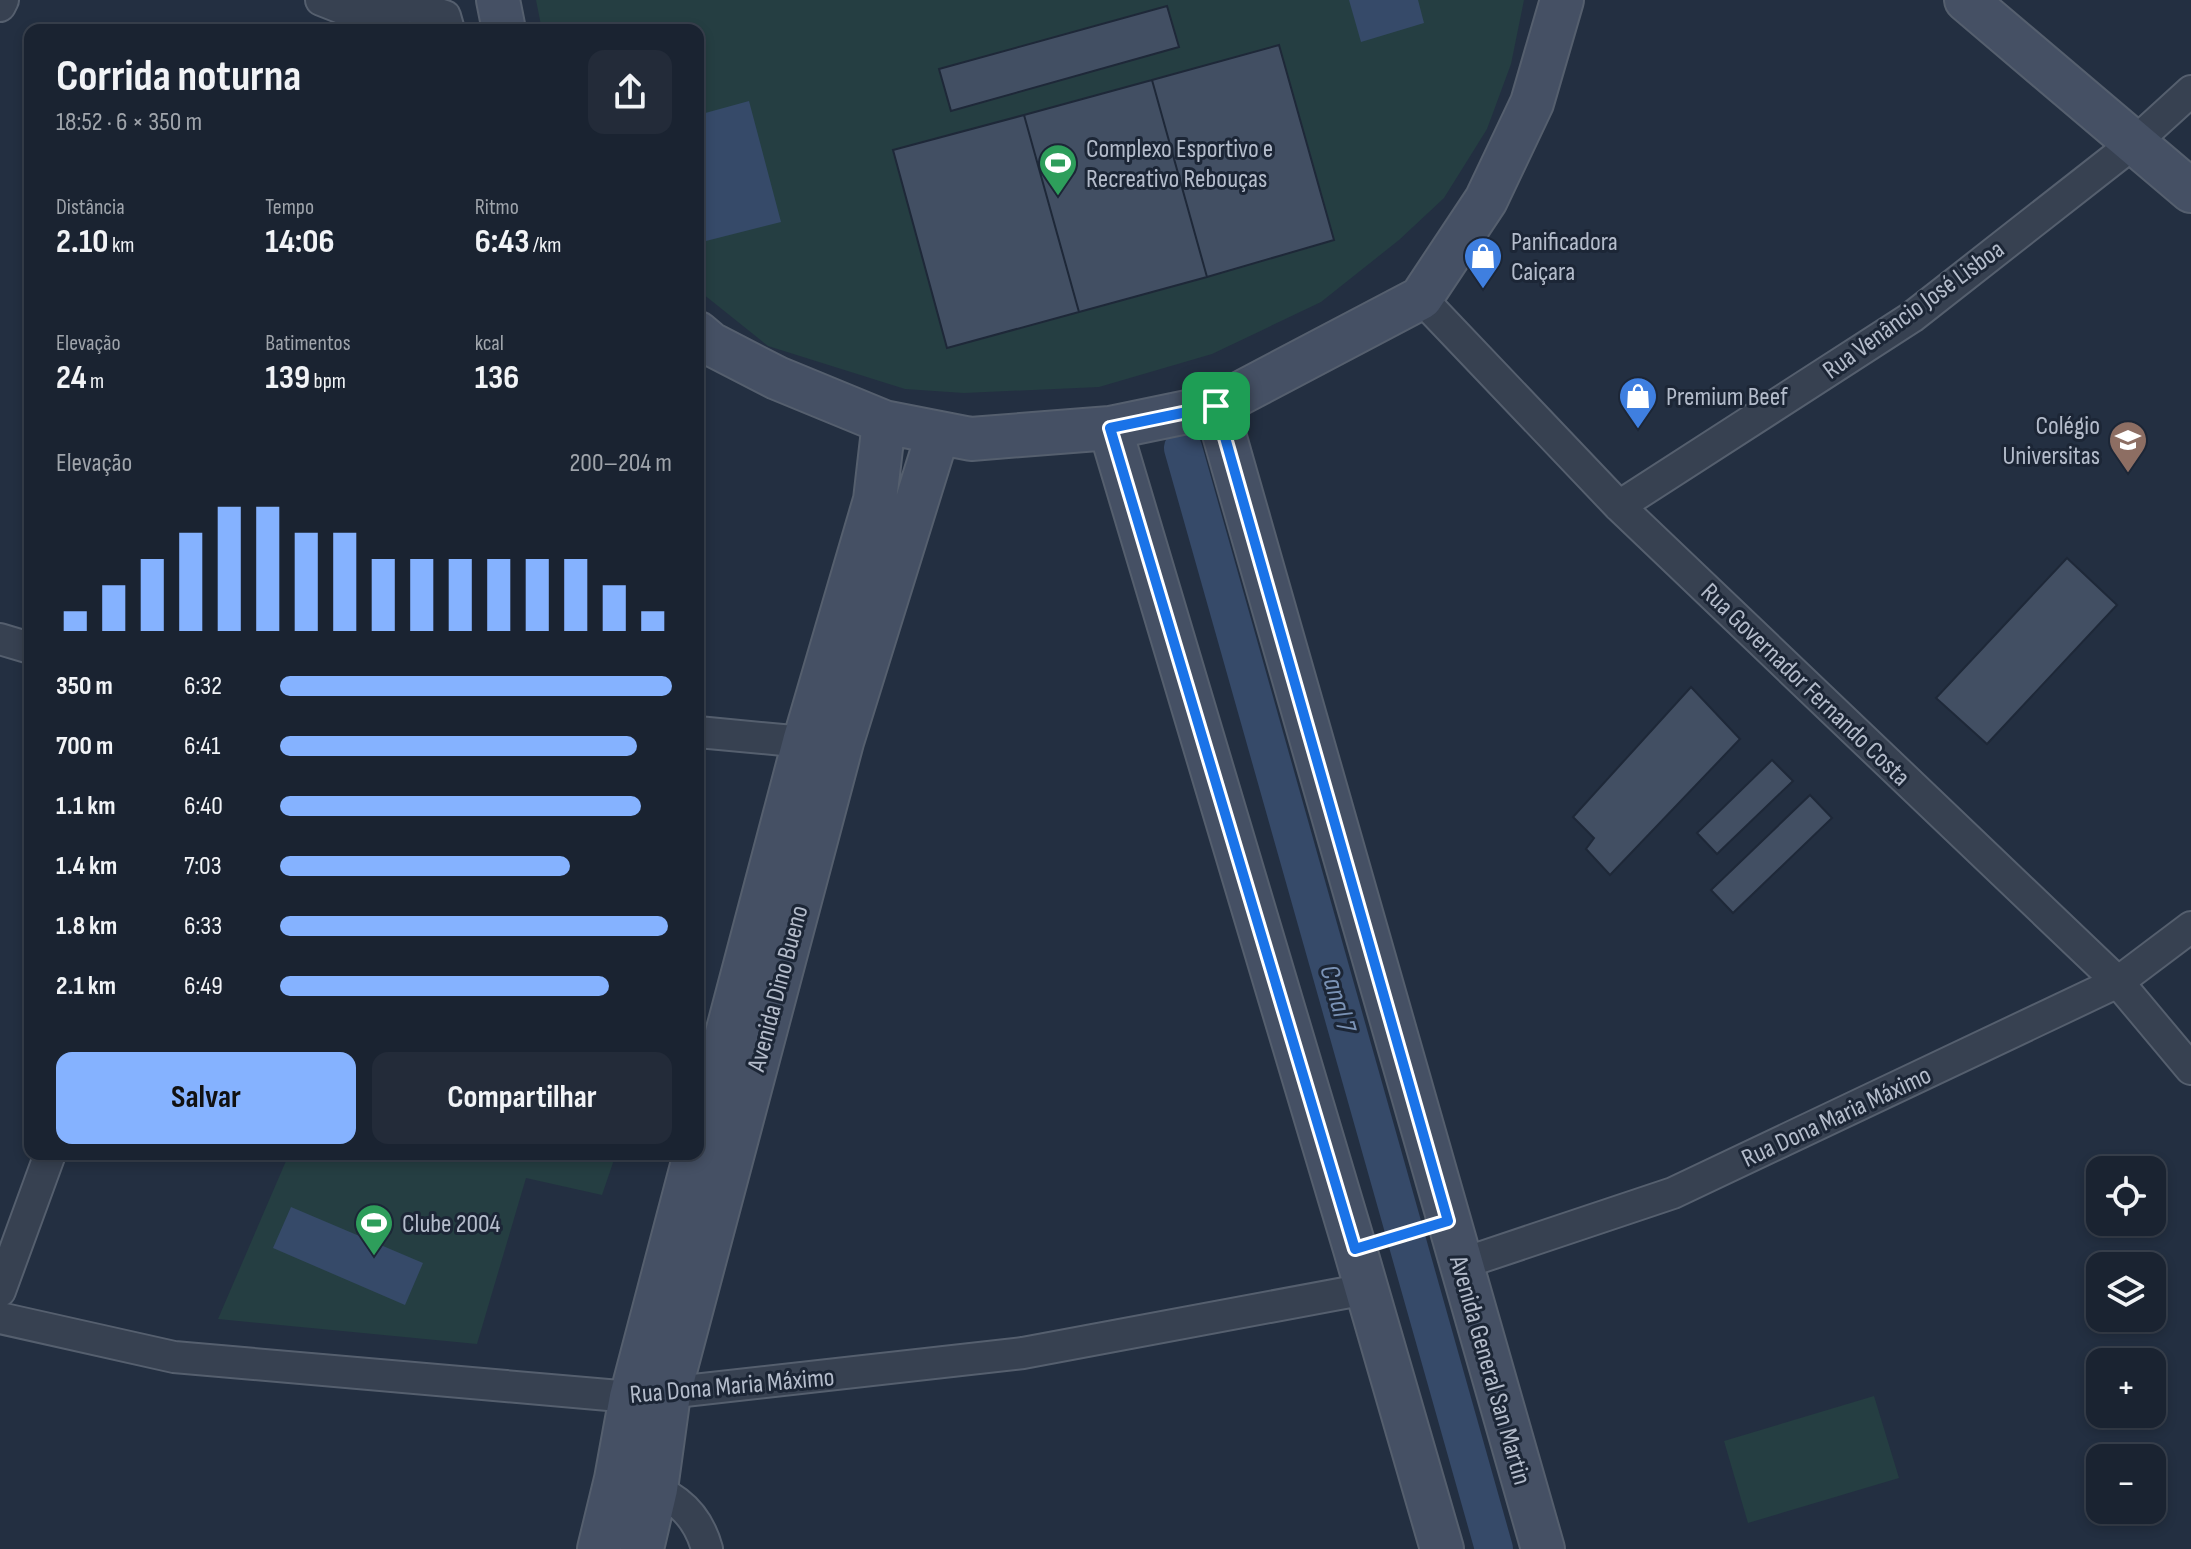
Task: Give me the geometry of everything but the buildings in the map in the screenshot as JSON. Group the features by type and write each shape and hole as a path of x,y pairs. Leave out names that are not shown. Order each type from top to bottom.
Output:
{"main road":[{"path":"498,0 503,24"},
{"path":"704,338 777,378 884,422 971,439 1110,428 1216,406 1421,298 1486,200 1532,103 1562,0"},
{"path":"1966,0 2191,191"},
{"name":"Avenida General San Martin","path":"1216,406 1543,1549"},
{"name":"Avenida Dino Bueno","path":"599,1549 616,1479 650,1395 823,742 875,500 884,422"},
{"path":"1110,428 1442,1549"},
{"name":"Avenida Dino Bueno","path":"704,1124 823,742 938,433"},
{"name":"Avenida Dino Bueno","path":"642,1549 656,1489 650,1395 694,1160"}],"street":[{"path":"0,6 3,0"},
{"path":"321,0 382,24"},
{"path":"375,0 445,16 447,24"},
{"name":"Rua Venâncio José Lisboa","path":"1619,506 1912,317 2134,143 2191,91"},
{"name":"Rua Governador Fernando Costa","path":"1421,298 1619,506 2118,982 2191,1069"},
{"path":"0,639 24,646"},
{"path":"704,732 823,742"},
{"name":"Rua Dona Maria Máximo","path":"1461,1264 1673,1193 2118,982 2191,927"},
{"path":"0,1291 48,1160"},
{"name":"Rua Dona Maria Máximo","path":"0,1318 174,1357 650,1395 1023,1353 1366,1289"},
{"path":"616,1479 656,1489 687,1508 707,1549"}],"path":[{"path":"1355,1249 1448,1221"}],"green space":[{"name":"Complexo Esportivo e Recreativo Rebouças","path":"536,0 1524,0 1511,64 1487,129 1444,198 1399,240 1321,302 1212,354 1099,387 964,393 905,389 768,346 704,295 704,24 541,24"},
{"name":"Clube 2004","path":"286,1160 614,1160 602,1195 526,1178 477,1344 218,1319"},
{"path":"1874,1396 1899,1478 1748,1523 1724,1441"}],"water":[{"path":"1349,0 1418,0 1424,23 1361,42"},
{"path":"749,101 781,222 704,241 704,113"},
{"path":"291,1207 423,1263 405,1305 273,1248"}],"waterway":[{"name":"Canal 7","path":"1183,448 1494,1549"}],"place":[{"name":"Complexo Esportivo e Recreativo Rebouças","path":"1058,197"},
{"name":"Panificadora Caiçara","path":"1483,290"},
{"name":"Premium Beef","path":"1638,430"},
{"name":"Colégio Universitas","path":"2128,474"},
{"name":"Clube 2004","path":"374,1257"}],"route":[{"path":"1216,406 1448,1221 1355,1249 1110,428 1216,406"}]}
